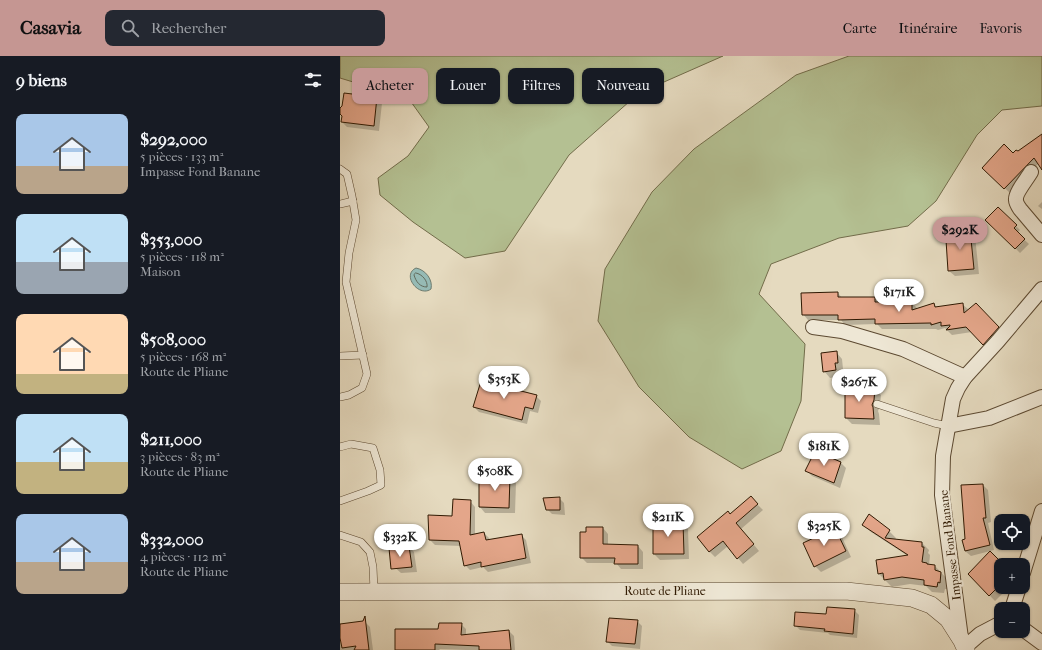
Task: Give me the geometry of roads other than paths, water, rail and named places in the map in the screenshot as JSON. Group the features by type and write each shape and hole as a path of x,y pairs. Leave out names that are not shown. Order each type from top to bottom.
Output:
{"street":[{"path":"1031,172 1016,195 1015,200 1020,209 1042,235"},
{"name":"Impasse Fond Banane","path":"964,646 942,495 943,456 953,399 965,376 998,341 1042,289"},
{"path":"813,327 842,331 903,349 965,376"},
{"path":"948,426 989,418 1042,397"},
{"path":"1028,558 1042,511"},
{"name":"Route de Pliane","path":"340,592 846,591 912,598 931,605 948,619 964,646"},
{"path":"964,646 980,634 994,627"},
{"path":"1030,634 1042,643"}],"lane":[{"path":"340,169 347,174 356,220 349,253 346,282 367,374 362,388 349,395 340,397"},
{"path":"340,204 352,201"},
{"path":"340,255 349,253"},
{"path":"340,356 363,355"},
{"path":"877,404 934,423 948,426"},
{"path":"340,447 351,444 373,448 380,470 381,485 340,501"},
{"path":"340,535 360,542 370,552 373,567 374,592"}],"water":[{"path":"416,268 426,273 431,282 431,289 426,291 421,290 413,284 410,276 412,271"}]}
